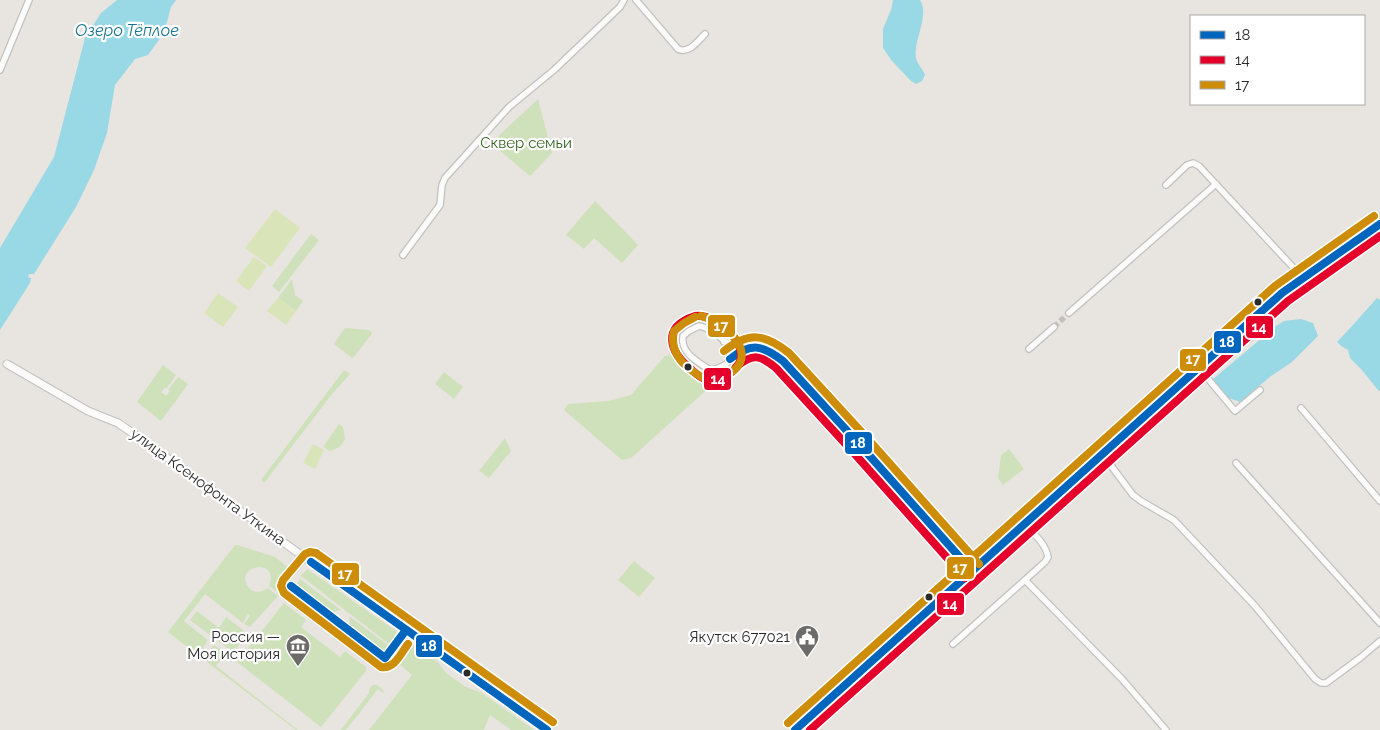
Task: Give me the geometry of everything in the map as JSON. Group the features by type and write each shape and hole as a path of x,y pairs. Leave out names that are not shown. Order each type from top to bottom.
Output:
{"main road":[{"path":"795,730 1282,294 1380,224"}],"street":[{"path":"0,70 29,0"},
{"path":"403,255 440,205 442,184 445,178 509,107 554,70 620,7 624,0"},
{"path":"636,0 678,50 683,52 688,50 705,34"},
{"path":"1166,185 1187,165 1193,163 1199,166 1303,278"},
{"path":"1069,313 1216,184"},
{"path":"730,359 732,352 724,342 704,326 699,326 683,336 683,348 686,352 710,370 721,368 742,351 755,347"},
{"path":"1029,349 1054,327"},
{"path":"724,342 770,350 783,361 972,572"},
{"name":"улица Ксенофонта Уткина","path":"7,364 88,411 118,423 546,730"},
{"path":"1199,368 1235,411 1260,390"},
{"path":"1301,408 1380,501"},
{"path":"1103,454 1133,495 1174,520 1255,606 1315,679 1321,683 1326,683 1380,641"},
{"path":"1236,463 1380,623"},
{"path":"953,644 1045,562 1048,557 1047,550 1024,525"},
{"path":"1025,580 1122,679 1166,730"}],"green space":[{"name":"Сквер семьи","path":"538,99 552,153 530,176 491,143"},
{"path":"595,201 638,245 622,263 594,238 584,249 566,235"},
{"path":"275,209 300,228 271,267 245,248"},
{"path":"311,234 319,240 279,292 272,286"},
{"path":"254,257 267,266 249,291 236,281"},
{"path":"292,279 295,295 303,301 296,311 278,298"},
{"path":"218,293 238,307 223,327 204,313"},
{"path":"278,298 296,311 286,325 267,311"},
{"path":"345,328 369,330 372,332 352,358 334,344"},
{"path":"675,354 694,370 710,380 711,386 631,458 622,460 564,410 568,404 609,401 631,395 665,356"},
{"path":"163,365 176,375 166,389 165,387 161,392 166,396 170,391 168,390 178,377 188,384 161,421 137,402"},
{"path":"344,370 350,374 332,394 264,483 261,480"},
{"path":"444,372 463,387 454,399 435,384"},
{"path":"339,424 343,427 345,439 340,447 330,451 323,447"},
{"path":"505,438 511,451 489,478 479,471"},
{"path":"313,444 324,450 315,469 303,463"},
{"path":"1009,449 1024,469 1003,485 998,478 1001,455"},
{"path":"235,545 275,557 296,574 279,593 269,586 271,577 269,571 258,567 247,572 245,578 251,590 260,592 268,588 278,596 250,627 244,624 250,616 248,614 243,623 205,594 184,621 208,640 203,648 209,652 214,645 226,654 216,666 298,730 168,632"},
{"path":"634,561 655,578 639,597 618,580"},
{"path":"307,569 396,631 389,644 301,576"},
{"path":"300,579 341,610 331,614 298,589 297,584"},
{"path":"284,603 306,620 301,627 340,657 345,651 366,667 366,671 321,727 237,662"},
{"path":"197,611 219,628 226,617 243,630 245,636 236,649 230,650 190,620"},
{"path":"349,616 388,645 383,651 348,624 350,621"},
{"path":"406,640 438,662 446,673 466,687 482,693 534,730 511,730 490,715 484,730 369,730 412,675 391,657 399,645"},
{"path":"373,685 377,685 384,691 383,693 378,689 346,730 341,730 369,693 369,689"}],"water":[{"name":"Озеро Тёплое","path":"117,0 176,0 171,7 164,33 148,55 135,59 115,85 107,133 94,170 76,207 34,274 29,274 28,277 31,278 30,283 0,330 0,248 54,157 85,38 101,13"},
{"path":"893,0 920,0 923,6 916,58 925,75 922,81 916,84 892,61 883,48 883,29"},
{"path":"1377,298 1380,300 1380,391 1350,358 1348,350 1337,342"},
{"path":"1301,319 1313,323 1318,336 1292,362 1271,376 1240,402 1223,396 1212,380 1276,326 1284,321"}],"tunnel":[{"path":"1054,327 1069,313"}],"transit line":[{"name":"17","path":"788,723 1275,286 1374,216"},
{"name":"18","path":"795,730 1282,293 1380,224"},
{"name":"14","path":"810,730 1288,301 1380,236"},
{"name":"14","path":"695,316 714,320 732,334 738,344 741,353 739,362 733,371 724,377 711,380 701,377 684,363 674,348 673,333 684,321 695,316"},
{"name":"17","path":"695,317 674,331 674,348 680,360 699,376 716,380 727,375 737,367 742,359 741,350 729,332 710,319 701,316"},
{"name":"17","path":"724,351 741,340 757,337 772,342 789,353 979,564"},
{"name":"18","path":"730,359 744,350 756,348 763,349 783,361 972,571"},
{"name":"14","path":"736,367 747,359 756,357 765,360 776,368 965,578"},
{"name":"17","path":"408,644 390,666 381,667 284,593 281,586 283,580 305,554 310,552 316,553 553,722"},
{"name":"18","path":"311,562 547,730"},
{"name":"18","path":"291,586 385,658 406,630"}],"place":[{"name":"Якутск 677021","path":"807,658"},
{"name":"Россия — Моя история","path":"298,667"}]}
